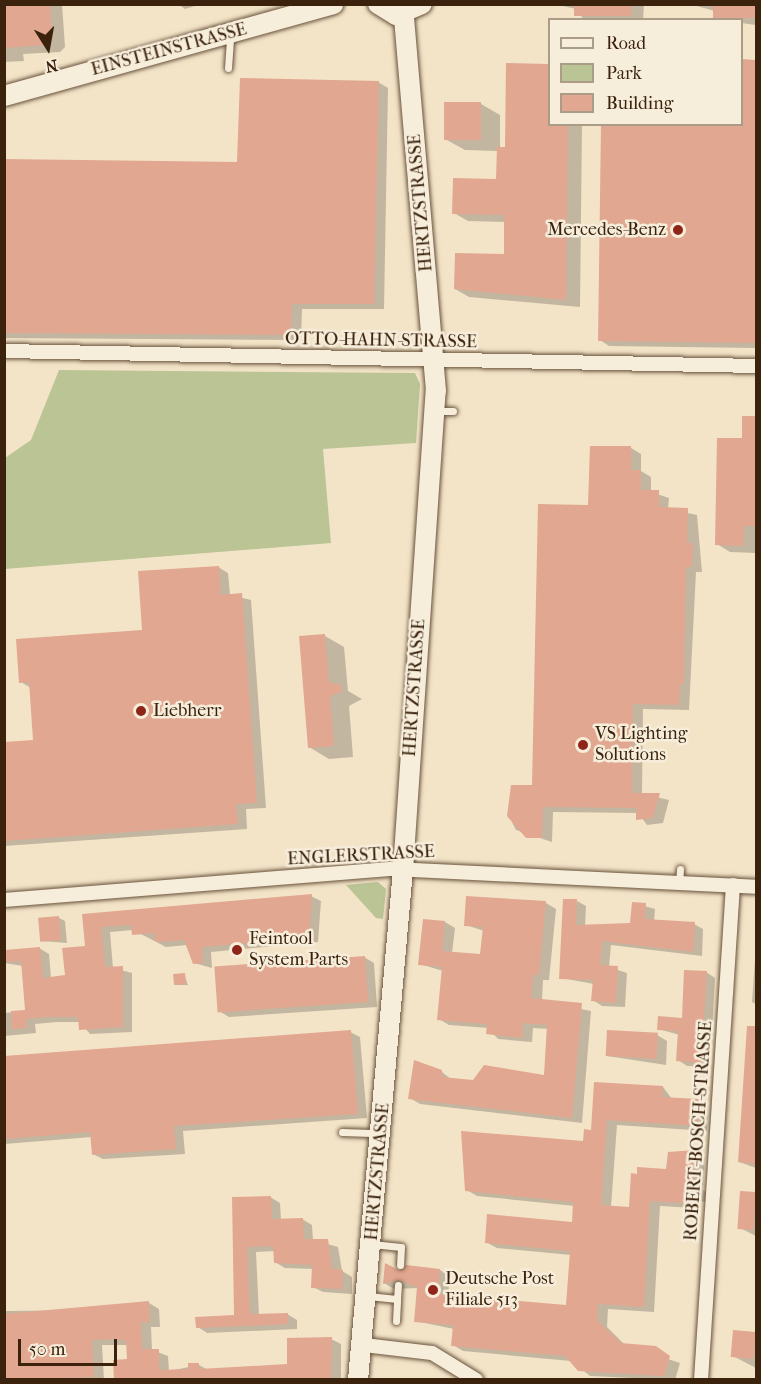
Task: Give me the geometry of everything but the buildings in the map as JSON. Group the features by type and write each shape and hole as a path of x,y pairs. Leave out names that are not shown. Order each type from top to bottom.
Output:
{"street":[{"name":"EINSTEINSTRASSE","path":"4,96 333,4"},
{"path":"378,4 404,15 422,4"},
{"name":"HERTZSTRASSE","path":"370,1380 361,1362 444,411 435,360 404,15"},
{"name":"OTTO-HAHN-STRASSE","path":"4,351 756,366"},
{"name":"ENGLERSTRASSE","path":"4,900 403,870 756,886"},
{"name":"ROBERT-BOSCH-STRASSE","path":"701,1373 733,885"},
{"path":"361,1362 432,1353 476,1380"}],"lane":[{"path":"228,68 230,33"},
{"path":"679,884 680,869"},
{"path":"342,1132 381,1134"},
{"path":"372,1244 401,1247 400,1265"},
{"path":"396,1322 398,1285"},
{"path":"368,1296 397,1299"}],"green space":[{"path":"59,370 415,373 420,384 416,443 323,449 331,543 5,569 5,458 31,440"},
{"path":"378,882 386,889 383,919 376,918 346,885"}],"place":[{"name":"Mercedes-Benz","path":"678,230"},
{"name":"Liebherr","path":"141,711"},
{"name":"VS Lighting Solutions","path":"583,745"},
{"name":"Feintool System Parts","path":"237,950"},
{"name":"Deutsche Post Filiale 513","path":"433,1290"}]}
